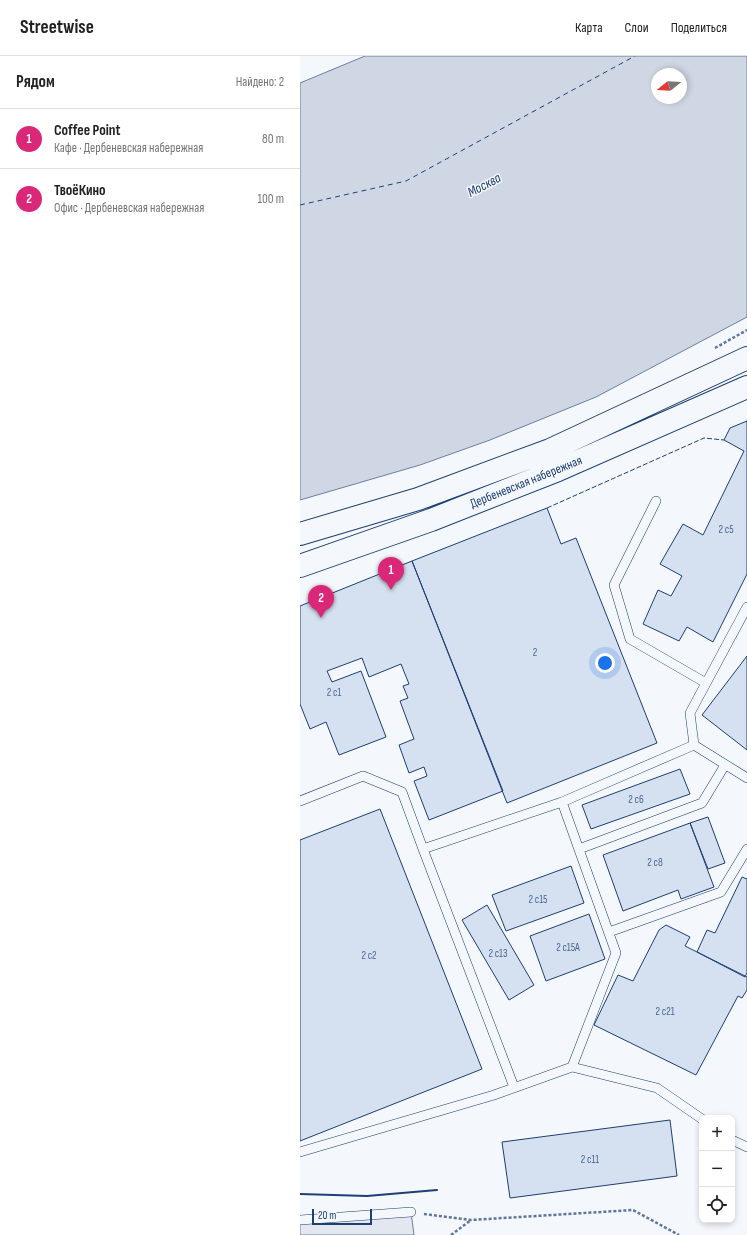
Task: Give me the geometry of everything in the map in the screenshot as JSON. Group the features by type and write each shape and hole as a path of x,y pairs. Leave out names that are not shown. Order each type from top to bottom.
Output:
{"main road":[{"name":"Дербеневская набережная","path":"300,534 418,499 550,450 747,358"},
{"name":"Дербеневская набережная","path":"300,566 431,520 558,470 747,387"}],"lane":[{"path":"656,501 614,585 630,638 706,683"},
{"path":"694,745 690,713 747,607"},
{"path":"694,745 747,778"},
{"path":"422,849 562,802 694,745"},
{"path":"579,849 702,803 725,765"},
{"path":"300,801 363,776 402,792 422,849 514,1087"},
{"path":"562,802 616,953 572,1067"},
{"path":"609,932 721,892 747,849"},
{"path":"300,1152 494,1095 572,1067 656,1088 699,1117"},
{"path":"735,1141 747,1147"},
{"path":"300,1220 411,1212"}],"path":[{"path":"711,350 747,330"},
{"path":"411,1212 471,1220 633,1210 679,1235"},
{"path":"451,1235 471,1220"}],"shaded area":[{"path":"411,1212 414,1235 300,1235 300,1220"}],"water":[{"name":"Москва","path":"365,56 747,56 747,317 596,397 490,440 420,465 300,500 300,83"}],"building":[{"path":"747,421 747,574 713,642 687,627 679,641 643,624 658,590 671,596 682,576 660,564 683,524 703,535 744,451 724,440 730,428"},
{"path":"547,508 561,544 576,538 657,743 507,803 412,561"},
{"path":"412,561 503,791 429,820 414,781 427,776 424,767 409,773 399,745 414,739 400,701 408,698 403,686 409,684 401,664 369,677 362,658 327,671 332,682 361,671 386,737 339,755 326,722 310,729 300,704 300,606"},
{"path":"747,656 747,750 702,715"},
{"path":"680,769 690,794 591,829 582,805"},
{"path":"380,809 482,1069 300,1141 300,840"},
{"path":"708,817 725,863 708,869 690,823"},
{"path":"690,823 714,887 681,899 678,890 623,911 603,855"},
{"path":"571,866 584,903 506,931 492,895"},
{"path":"742,877 747,879 747,973 745,977 697,952 707,930 715,933"},
{"path":"487,905 534,985 509,1000 462,920"},
{"path":"589,914 605,959 546,981 530,936"},
{"path":"666,925 690,937 685,946 747,977 747,990 742,998 738,996 696,1075 594,1025 618,975 633,981 659,930"},
{"path":"670,1120 677,1176 510,1198 502,1142"}],"ferry route":[{"path":"300,205 406,181 635,56"}],"fence":[{"path":"547,508 704,438 724,440"}],"wall":[{"path":"300,1194 367,1196 437,1190"}],"place":[{"name":"Coffee Point","path":"391,590"},
{"name":"ТвоёКино","path":"321,618"}]}
